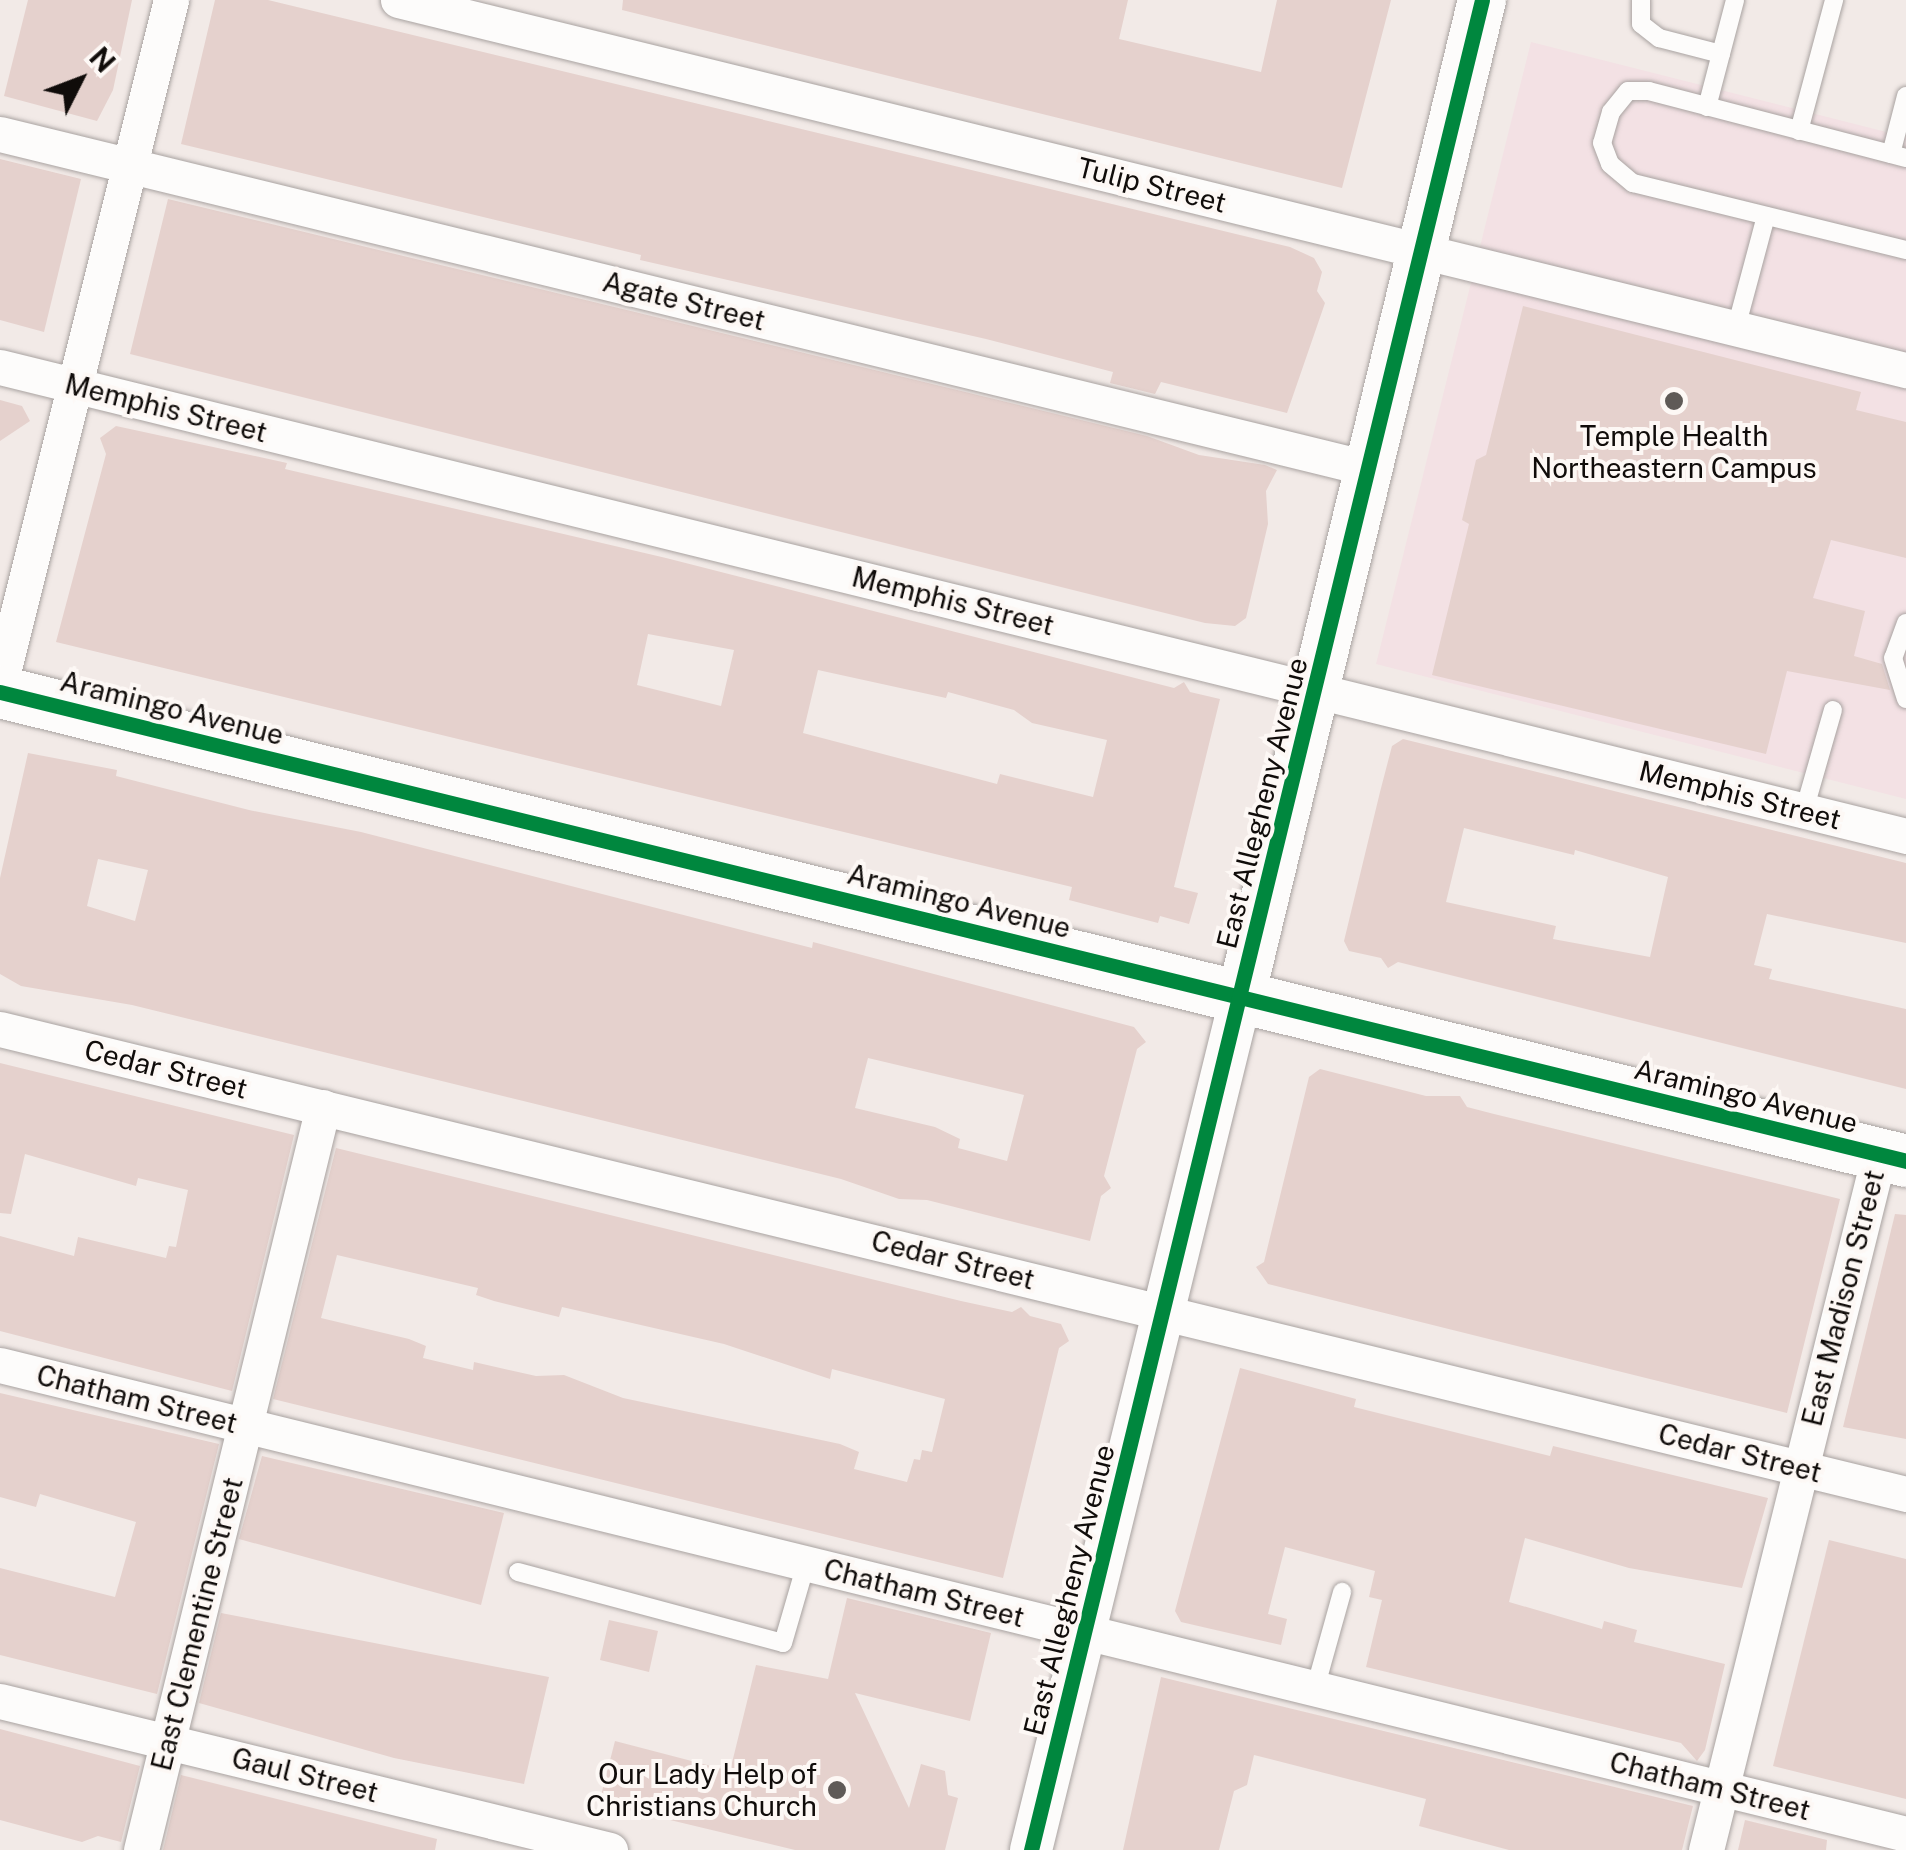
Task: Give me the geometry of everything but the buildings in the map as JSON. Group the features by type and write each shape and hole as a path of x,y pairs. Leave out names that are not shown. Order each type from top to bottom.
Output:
{"main road":[{"name":"East Allegheny Avenue","path":"1241,996 1482,0"},
{"name":"Aramingo Avenue","path":"0,692 1892,1158"}],"street":[{"path":"0,684 170,0"},
{"name":"Tulip Street","path":"398,0 1906,370"},
{"name":"Agate Street","path":"0,134 1367,468"},
{"name":"Memphis Street","path":"0,367 1906,836"},
{"name":"East Allegheny Avenue","path":"1030,1850 1241,996"},
{"name":"Cedar Street","path":"0,1029 1906,1494"},
{"name":"East Clementine Street","path":"141,1850 324,1106"},
{"name":"East Madison Street","path":"1706,1850 1801,1468 1892,1158"},
{"name":"Chatham Street","path":"0,1365 1906,1834"},
{"name":"Gaul Street","path":"0,1700 610,1850"}],"lane":[{"path":"1642,0 1641,24 1660,38 1721,54"},
{"path":"1707,106 1735,0"},
{"path":"1799,131 1834,0"},
{"path":"1906,96 1898,156 1707,106 1628,92 1611,112 1602,143 1610,164 1633,184 1906,250"},
{"path":"1736,328 1766,216"},
{"path":"1906,623 1893,658 1906,699"},
{"path":"1804,810 1833,710"},
{"path":"518,1572 784,1643 806,1564"},
{"path":"1315,1689 1342,1592"}],"shaded area":[{"name":"Temple Health Northeastern Campus","path":"1531,42 1906,137 1906,799 1376,664"}],"cycle path":[{"path":"1031,1850 1482,0"},
{"path":"0,692 1906,1161"}],"place":[{"name":"Temple Health Northeastern Campus","path":"1674,401"},
{"name":"Our Lady Help of Christians Church","path":"837,1790"}]}
